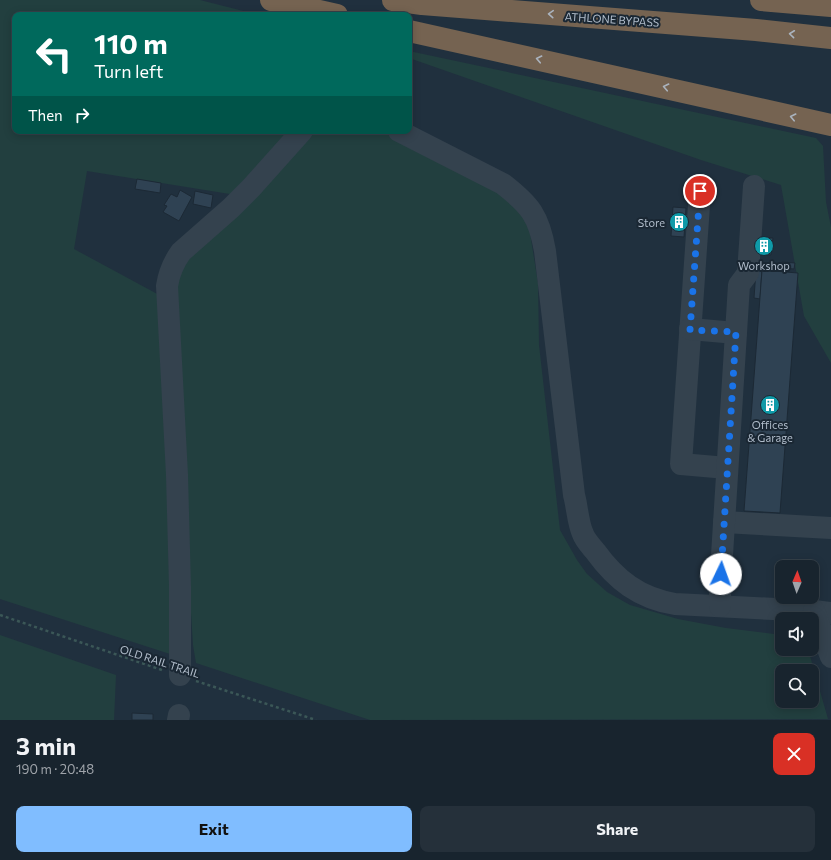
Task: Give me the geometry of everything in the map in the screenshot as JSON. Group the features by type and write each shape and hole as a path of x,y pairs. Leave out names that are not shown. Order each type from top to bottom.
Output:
{"highway":[{"path":"271,0 324,12"},
{"name":"ATHLONE BYPASS","path":"393,0 422,4 756,30 831,38"},
{"path":"760,0 831,6"},
{"path":"412,32 831,125"}],"street":[{"path":"180,675 180,587 177,475 167,286 169,276 175,260 181,252 236,203 299,134"},
{"path":"405,134 503,184 531,210 542,236 545,251 574,495 582,534 605,565 636,591 661,602 822,612 831,657"},
{"path":"720,606 739,285 748,272 754,186"},
{"path":"700,191 681,464 727,468"},
{"path":"690,330 736,332"},
{"path":"724,522 831,528"}],"path":[{"name":"OLD RAIL TRAIL","path":"0,614 143,664 316,720"}],"green space":[{"path":"0,0 200,0 247,12 12,12 12,134 289,134 236,195 87,171 74,249 161,296 167,407 170,654 0,599"},
{"path":"412,52 816,138 823,146 826,202 831,227 831,363 804,316 781,185 701,160 412,59"},
{"path":"308,134 387,134 500,191 524,218 530,233 538,283 539,345 560,530 577,560 587,574 607,592 630,605 678,619 726,628 775,634 775,656 810,656 812,664 775,664 775,708 819,708 819,688 828,719 370,720 196,663 193,645 175,288 185,263"},
{"path":"0,635 116,675 114,720 0,720"}],"building":[{"path":"137,179 161,183 160,193 135,189"},
{"path":"180,190 192,197 179,221 163,212 167,206 164,205 171,194 177,197"},
{"path":"195,191 213,195 211,208 193,204"},
{"name":"Store","path":"673,207 686,208 684,237 671,236"},
{"name":"Workshop","path":"756,237 773,238 771,255 755,254"},
{"path":"782,262 795,263 794,269 782,268"},
{"path":"756,270 762,270 760,299 754,298"},
{"name":"Offices & Garage","path":"762,270 798,273 780,513 744,511"},
{"path":"132,713 153,714 153,720 132,720"}],"place":[{"name":"Store","path":"679,222"},
{"name":"Workshop","path":"764,246"},
{"name":"Offices & Garage","path":"770,405"}],"route":[{"path":"700,191 690,330 736,332 721,574"}]}
